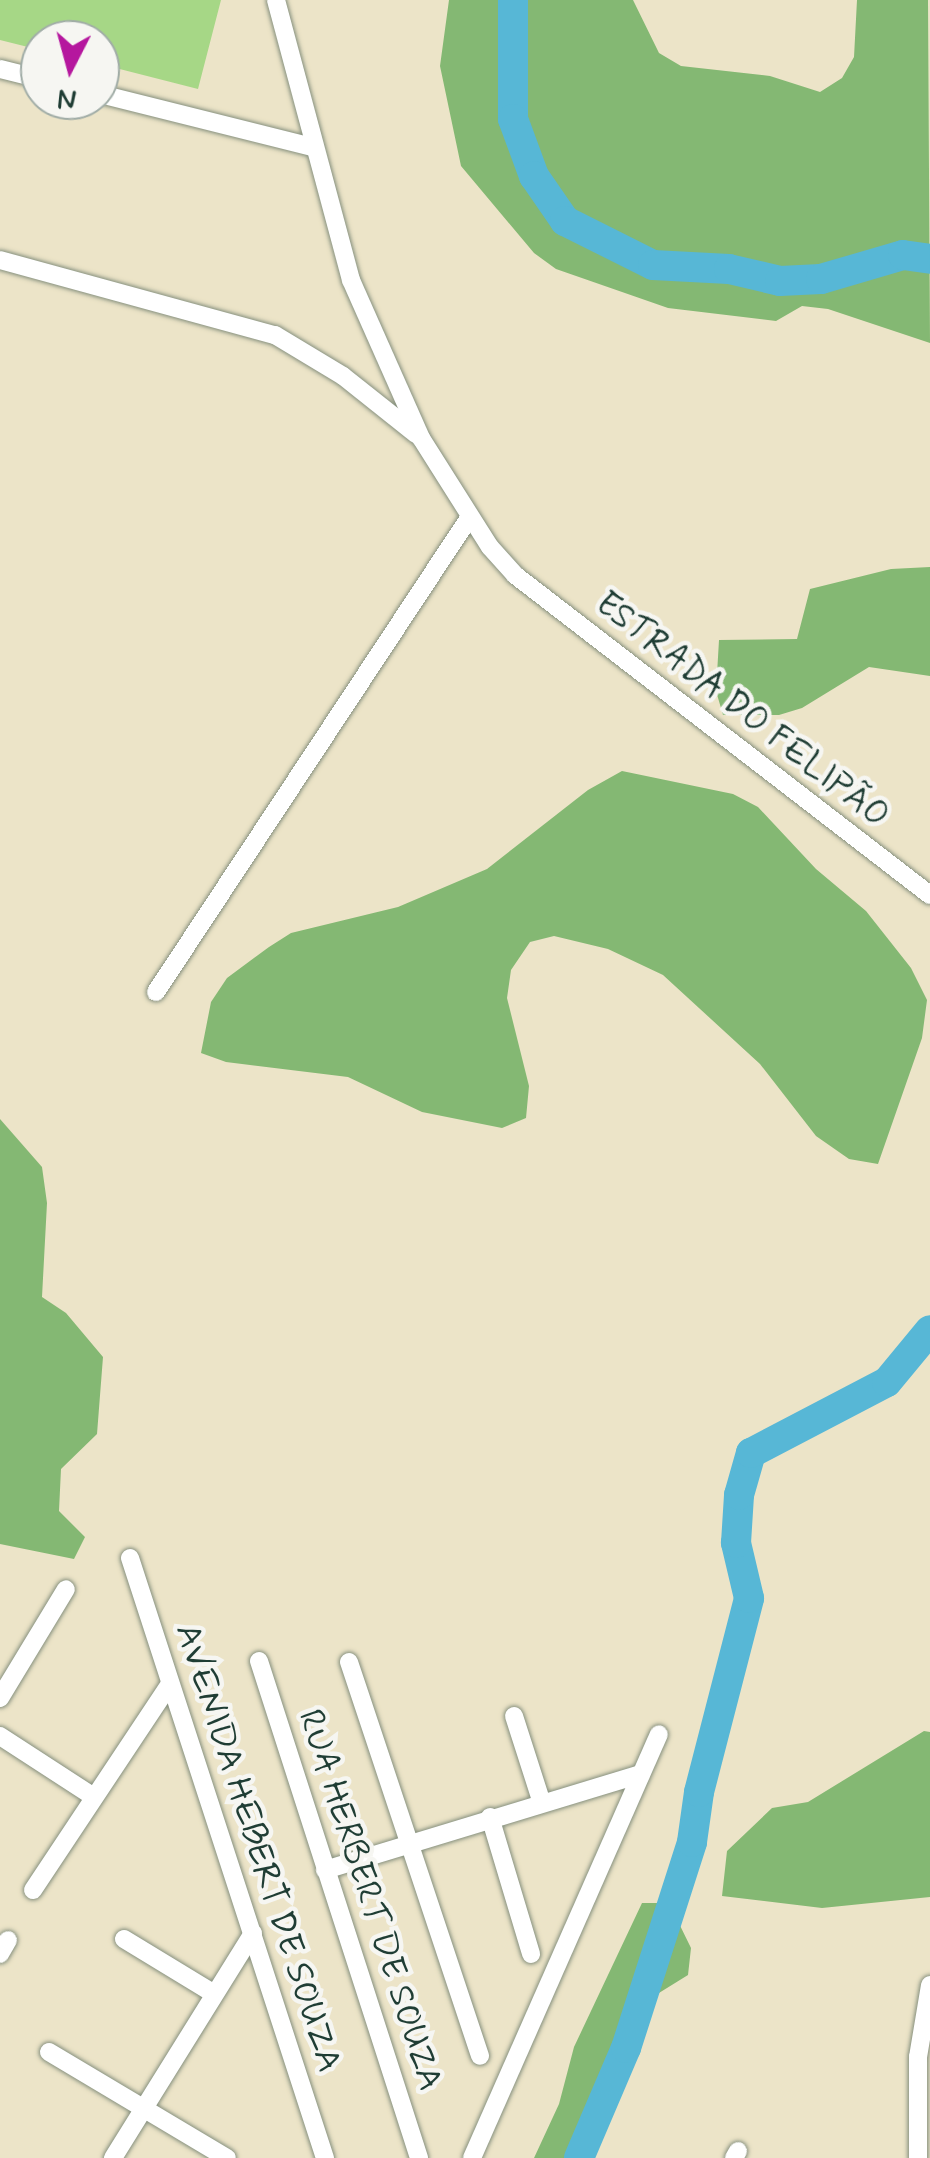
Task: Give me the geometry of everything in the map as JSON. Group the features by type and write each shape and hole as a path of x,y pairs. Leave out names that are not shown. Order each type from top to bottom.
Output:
{"street":[{"path":"276,0 351,280 421,438"},
{"path":"120,99 313,147"},
{"path":"0,260 275,335 343,376 421,438"},
{"name":"ESTRADA DO FELIPÃO","path":"421,438 469,518 515,576 930,895"},
{"path":"156,992 469,518"},
{"name":"AVENIDA HEBERT DE SOUZA","path":"130,1558 325,2158"},
{"path":"0,1698 66,1589"},
{"name":"RUA HERBERT DE SOUZA","path":"259,1661 419,2158"},
{"path":"349,1662 404,1841 480,2056"},
{"path":"33,1890 170,1684"},
{"path":"514,1716 542,1803"},
{"path":"472,2158 658,1734"},
{"path":"0,1736 94,1797"},
{"path":"325,1870 404,1841 641,1774"},
{"path":"490,1817 531,1954"},
{"path":"113,2158 147,2107 211,1992 253,1933"},
{"path":"124,1939 211,1992"},
{"path":"918,2158 918,2057 930,1985"},
{"path":"49,2052 147,2107 226,2158"}],"green space":[{"path":"0,0 221,0 198,89 120,69 120,20 20,20 20,45 0,40"},
{"path":"449,0 633,0 659,53 681,66 770,76 820,92 842,78 854,57 857,0 928,0 930,343 828,309 802,306 776,321 668,308 556,269 534,253 461,166 440,66"},
{"path":"930,567 930,676 869,667 802,708 779,715 723,715 716,691 719,640 797,639 810,589 891,569"},
{"path":"622,771 733,794 758,807 816,869 866,911 911,968 927,1000 922,1038 878,1164 849,1159 816,1136 760,1064 663,975 608,949 554,936 530,942 511,970 507,998 529,1086 526,1118 502,1128 422,1112 348,1077 226,1062 201,1053 211,1002 227,978 269,947 291,933 398,907 487,869 588,790"},
{"path":"0,1119 42,1167 47,1203 42,1297 66,1313 103,1357 97,1434 61,1469 59,1511 85,1537 74,1559 0,1544"},
{"path":"924,1731 930,1732 930,1897 822,1908 722,1896 727,1851 772,1808 808,1802"},
{"path":"642,1903 669,1903 691,1948 688,1975 646,2001 618,2072 585,2115 576,2158 534,2158 559,2104 574,2047"}],"waterway":[{"path":"513,0 513,119 534,176 565,221 653,265 729,269 780,281 821,279 903,255 930,259"},
{"path":"579,2158 626,2048 692,1842 699,1792 749,1598 736,1543 739,1495 751,1453 887,1382 930,1330"}]}
